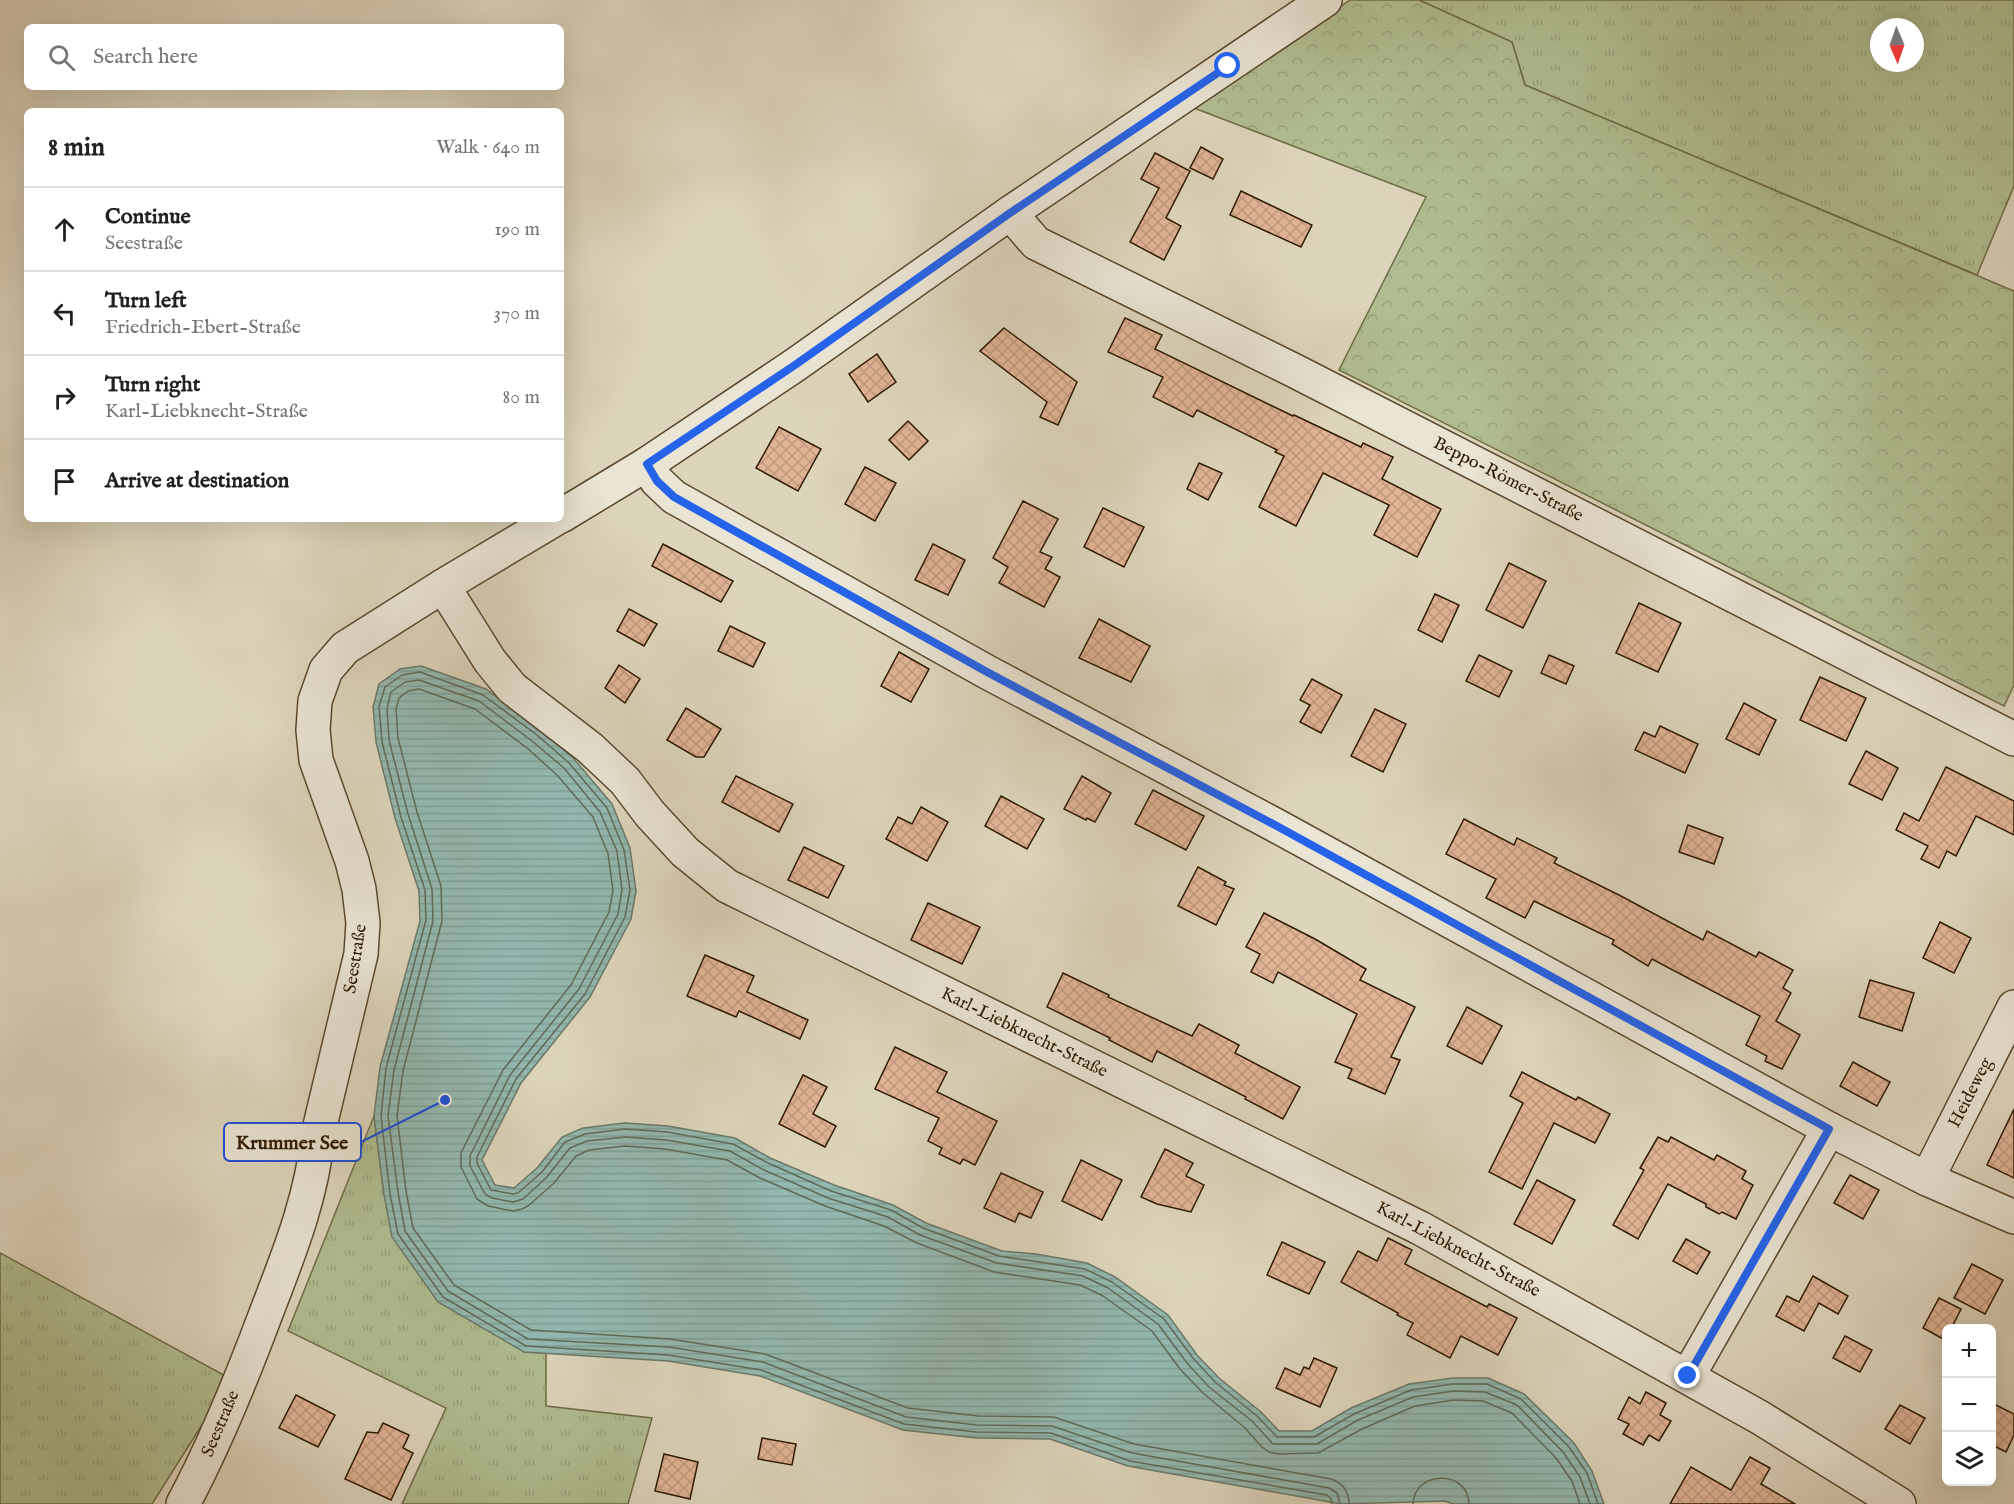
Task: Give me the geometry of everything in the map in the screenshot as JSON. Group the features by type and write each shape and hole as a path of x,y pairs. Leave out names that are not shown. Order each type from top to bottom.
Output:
{"street":[{"path":"564,514 647,464 795,365 1010,213 1325,0"},
{"name":"Beppo-Römer-Straße","path":"1010,213 1036,243 1295,371 2014,739"},
{"path":"647,464 657,481 674,497 987,672 1264,819 1829,1129 1927,1179 2014,1217"},
{"name":"Seestraße","path":"183,1504 205,1463 225,1415 303,1215 315,1162 318,1134 361,954 363,923 359,890 352,861 316,760 313,730 315,701 326,670 345,648 550,522"},
{"name":"Karl-Liebknecht-Straße","path":"443,586 490,661 512,688 590,748 625,781 685,852 727,886 1420,1228 1688,1376 1899,1504"},
{"name":"Heideweg","path":"1927,1179 2014,1007"},
{"path":"1688,1376 1829,1129"}],"green space":[{"path":"1350,0 1419,0 1512,42 1525,85 2014,291 2014,685 2004,706 1339,370 1426,197 1194,108"},
{"path":"1419,0 2014,0 2014,186 1977,275 1525,85 1512,42"},
{"path":"374,1116 384,1195 524,1352 546,1353 546,1406 652,1418 628,1504 402,1504 446,1408 288,1331"},
{"path":"0,1253 231,1379 152,1504 0,1504"}],"water":[{"path":"421,666 486,689 541,730 574,759 612,804 630,848 636,891 631,919 590,997 521,1083 482,1160 495,1185 514,1188 537,1168 562,1137 583,1128 625,1123 668,1126 735,1138 770,1158 834,1185 893,1205 926,1223 1002,1251 1087,1263 1115,1277 1168,1315 1197,1355 1219,1378 1261,1412 1279,1431 1312,1431 1351,1408 1409,1384 1453,1378 1488,1378 1524,1394 1574,1443 1592,1471 1604,1504 1453,1504 1445,1501 1341,1504 1128,1466 1050,1439 976,1438 903,1430 760,1376 668,1361 524,1352 438,1302 392,1237 374,1116 380,1067 420,921 419,891 395,818 376,742 373,707 379,684 400,669"}],"building":[{"path":"1201,147 1223,159 1213,179 1190,168"},
{"path":"1155,153 1190,171 1166,218 1181,226 1164,260 1130,242 1159,188 1141,179"},
{"path":"1241,191 1312,225 1301,247 1230,215"},
{"path":"1125,318 1162,335 1155,349 1361,447 1363,443 1393,457 1382,479 1441,509 1417,557 1374,535 1389,505 1323,473 1296,526 1259,507 1284,456 1275,452 1277,450 1197,410 1193,417 1153,397 1163,377 1108,352"},
{"path":"1004,328 1077,382 1058,425 1040,417 1047,402 980,351"},
{"path":"877,354 896,382 868,402 849,374"},
{"path":"908,421 928,441 909,460 889,440"},
{"path":"779,427 821,449 798,491 756,468"},
{"path":"1199,463 1222,473 1208,500 1187,489"},
{"path":"865,467 896,483 875,521 845,504"},
{"path":"1023,501 1058,519 1040,552 1052,557 1045,569 1060,577 1044,607 999,583 1008,567 993,558"},
{"path":"1103,508 1144,527 1124,567 1084,547"},
{"path":"663,544 733,581 721,602 652,566"},
{"path":"933,544 965,560 948,595 915,580"},
{"path":"1509,563 1546,581 1523,628 1486,610"},
{"path":"1435,594 1459,605 1442,642 1418,630"},
{"path":"1639,603 1681,623 1658,672 1616,653"},
{"path":"629,609 657,624 644,646 617,631"},
{"path":"1099,619 1150,646 1131,682 1079,658"},
{"path":"730,626 765,643 753,667 718,651"},
{"path":"899,652 929,669 911,702 881,686"},
{"path":"1479,655 1512,671 1499,697 1466,681"},
{"path":"1549,655 1574,666 1566,684 1541,673"},
{"path":"619,665 640,679 625,703 605,688"},
{"path":"1820,677 1866,698 1846,741 1800,720"},
{"path":"1312,679 1342,695 1321,733 1300,722 1310,705 1300,700"},
{"path":"1744,703 1776,720 1759,755 1726,739"},
{"path":"686,708 721,729 704,757 696,757 667,740"},
{"path":"1375,709 1406,724 1383,772 1351,756"},
{"path":"1660,726 1698,744 1685,773 1635,750 1644,732 1655,737"},
{"path":"1866,751 1898,768 1882,800 1849,784"},
{"path":"1946,767 2014,801 2014,835 1976,816 1956,856 1947,851 1939,868 1921,859 1928,846 1896,830 1904,813 1919,821"},
{"path":"736,776 793,804 779,832 722,802"},
{"path":"1082,776 1111,793 1095,822 1064,809"},
{"path":"1153,790 1204,816 1186,850 1135,824"},
{"path":"1001,796 1044,819 1027,849 985,826"},
{"path":"921,807 948,822 927,861 886,839 898,817 912,824"},
{"path":"1464,819 1514,845 1517,838 1557,858 1554,863 1703,940 1707,931 1756,957 1759,952 1793,970 1783,988 1791,993 1776,1021 1800,1035 1782,1069 1765,1061 1767,1056 1746,1045 1760,1016 1652,959 1648,966 1612,944 1614,940 1534,901 1525,918 1486,898 1496,879 1446,854"},
{"path":"1688,825 1723,838 1714,864 1679,852"},
{"path":"804,847 844,866 828,898 788,880"},
{"path":"1198,867 1226,882 1224,885 1234,889 1216,925 1178,906"},
{"path":"928,903 980,927 962,964 911,940"},
{"path":"1264,913 1366,969 1360,980 1415,1007 1391,1057 1400,1060 1385,1094 1348,1078 1352,1069 1335,1062 1357,1014 1278,972 1273,983 1251,972 1260,954 1246,947"},
{"path":"1940,922 1971,938 1954,973 1923,958"},
{"path":"705,955 754,976 747,992 808,1020 800,1039 739,1011 736,1017 687,996"},
{"path":"1063,973 1109,995 1108,997 1192,1036 1199,1024 1239,1045 1235,1053 1300,1087 1283,1119 1157,1051 1152,1062 1047,1007"},
{"path":"1870,980 1914,993 1902,1031 1859,1017"},
{"path":"1467,1007 1502,1026 1482,1064 1447,1046"},
{"path":"895,1047 947,1072 937,1092 997,1121 975,1165 963,1159 960,1164 939,1154 942,1148 928,1141 939,1118 875,1089"},
{"path":"1853,1062 1890,1082 1877,1106 1840,1086"},
{"path":"1522,1072 1576,1100 1578,1097 1610,1114 1595,1143 1554,1123 1522,1189 1489,1172 1523,1103 1510,1096"},
{"path":"803,1075 827,1087 813,1114 836,1126 825,1147 779,1124"},
{"path":"2014,1109 2014,1178 1987,1165"},
{"path":"1658,1137 1668,1142 1671,1137 1714,1160 1717,1155 1746,1171 1742,1179 1753,1185 1736,1219 1722,1212 1719,1214 1706,1207 1706,1204 1668,1184 1638,1239 1613,1225 1644,1170 1640,1168"},
{"path":"1165,1149 1193,1163 1186,1176 1204,1185 1191,1212 1157,1204 1141,1197"},
{"path":"1081,1160 1122,1180 1102,1220 1062,1201"},
{"path":"1001,1173 1043,1192 1031,1218 1019,1213 1015,1222 984,1208"},
{"path":"1850,1175 1879,1190 1863,1219 1834,1203"},
{"path":"1537,1180 1575,1200 1552,1244 1514,1224"},
{"path":"1388,1238 1412,1250 1405,1264 1487,1307 1489,1304 1517,1318 1498,1355 1461,1336 1450,1358 1407,1335 1413,1323 1341,1282 1358,1251 1377,1261"},
{"path":"1686,1239 1710,1252 1697,1274 1673,1261"},
{"path":"1282,1242 1325,1262 1309,1294 1267,1275"},
{"path":"1972,1264 2003,1280 1985,1314 1954,1298"},
{"path":"1813,1276 1848,1296 1838,1314 1819,1303 1804,1331 1776,1316 1787,1296 1799,1302"},
{"path":"1939,1298 1961,1309 1954,1324 1942,1324 1942,1338 1923,1328"},
{"path":"1845,1336 1872,1350 1860,1372 1833,1358"},
{"path":"1314,1358 1337,1368 1320,1407 1276,1388 1285,1368 1300,1375 1304,1367 1309,1369"},
{"path":"1646,1392 1666,1403 1660,1415 1671,1421 1659,1441 1649,1435 1643,1445 1623,1434 1629,1424 1618,1419 1629,1397 1640,1404"},
{"path":"296,1395 335,1415 318,1447 279,1428"},
{"path":"1900,1405 1925,1418 1910,1444 1885,1429"},
{"path":"1996,1405 2014,1414 2014,1435 2006,1452 1996,1447"},
{"path":"383,1423 409,1435 403,1448 413,1453 391,1500 345,1479 367,1432 378,1433"},
{"path":"762,1438 796,1444 792,1465 758,1459"},
{"path":"664,1454 698,1462 690,1499 655,1491"},
{"path":"1750,1457 1770,1468 1761,1484 1795,1504 1670,1504 1691,1467 1731,1490"}],"place":[{"name":"Krummer See","path":"445,1100"}],"route":[{"path":"1228,66 1010,213 795,365 647,464 657,481 674,497 987,672 1275,825 1829,1129 1688,1376"}]}
